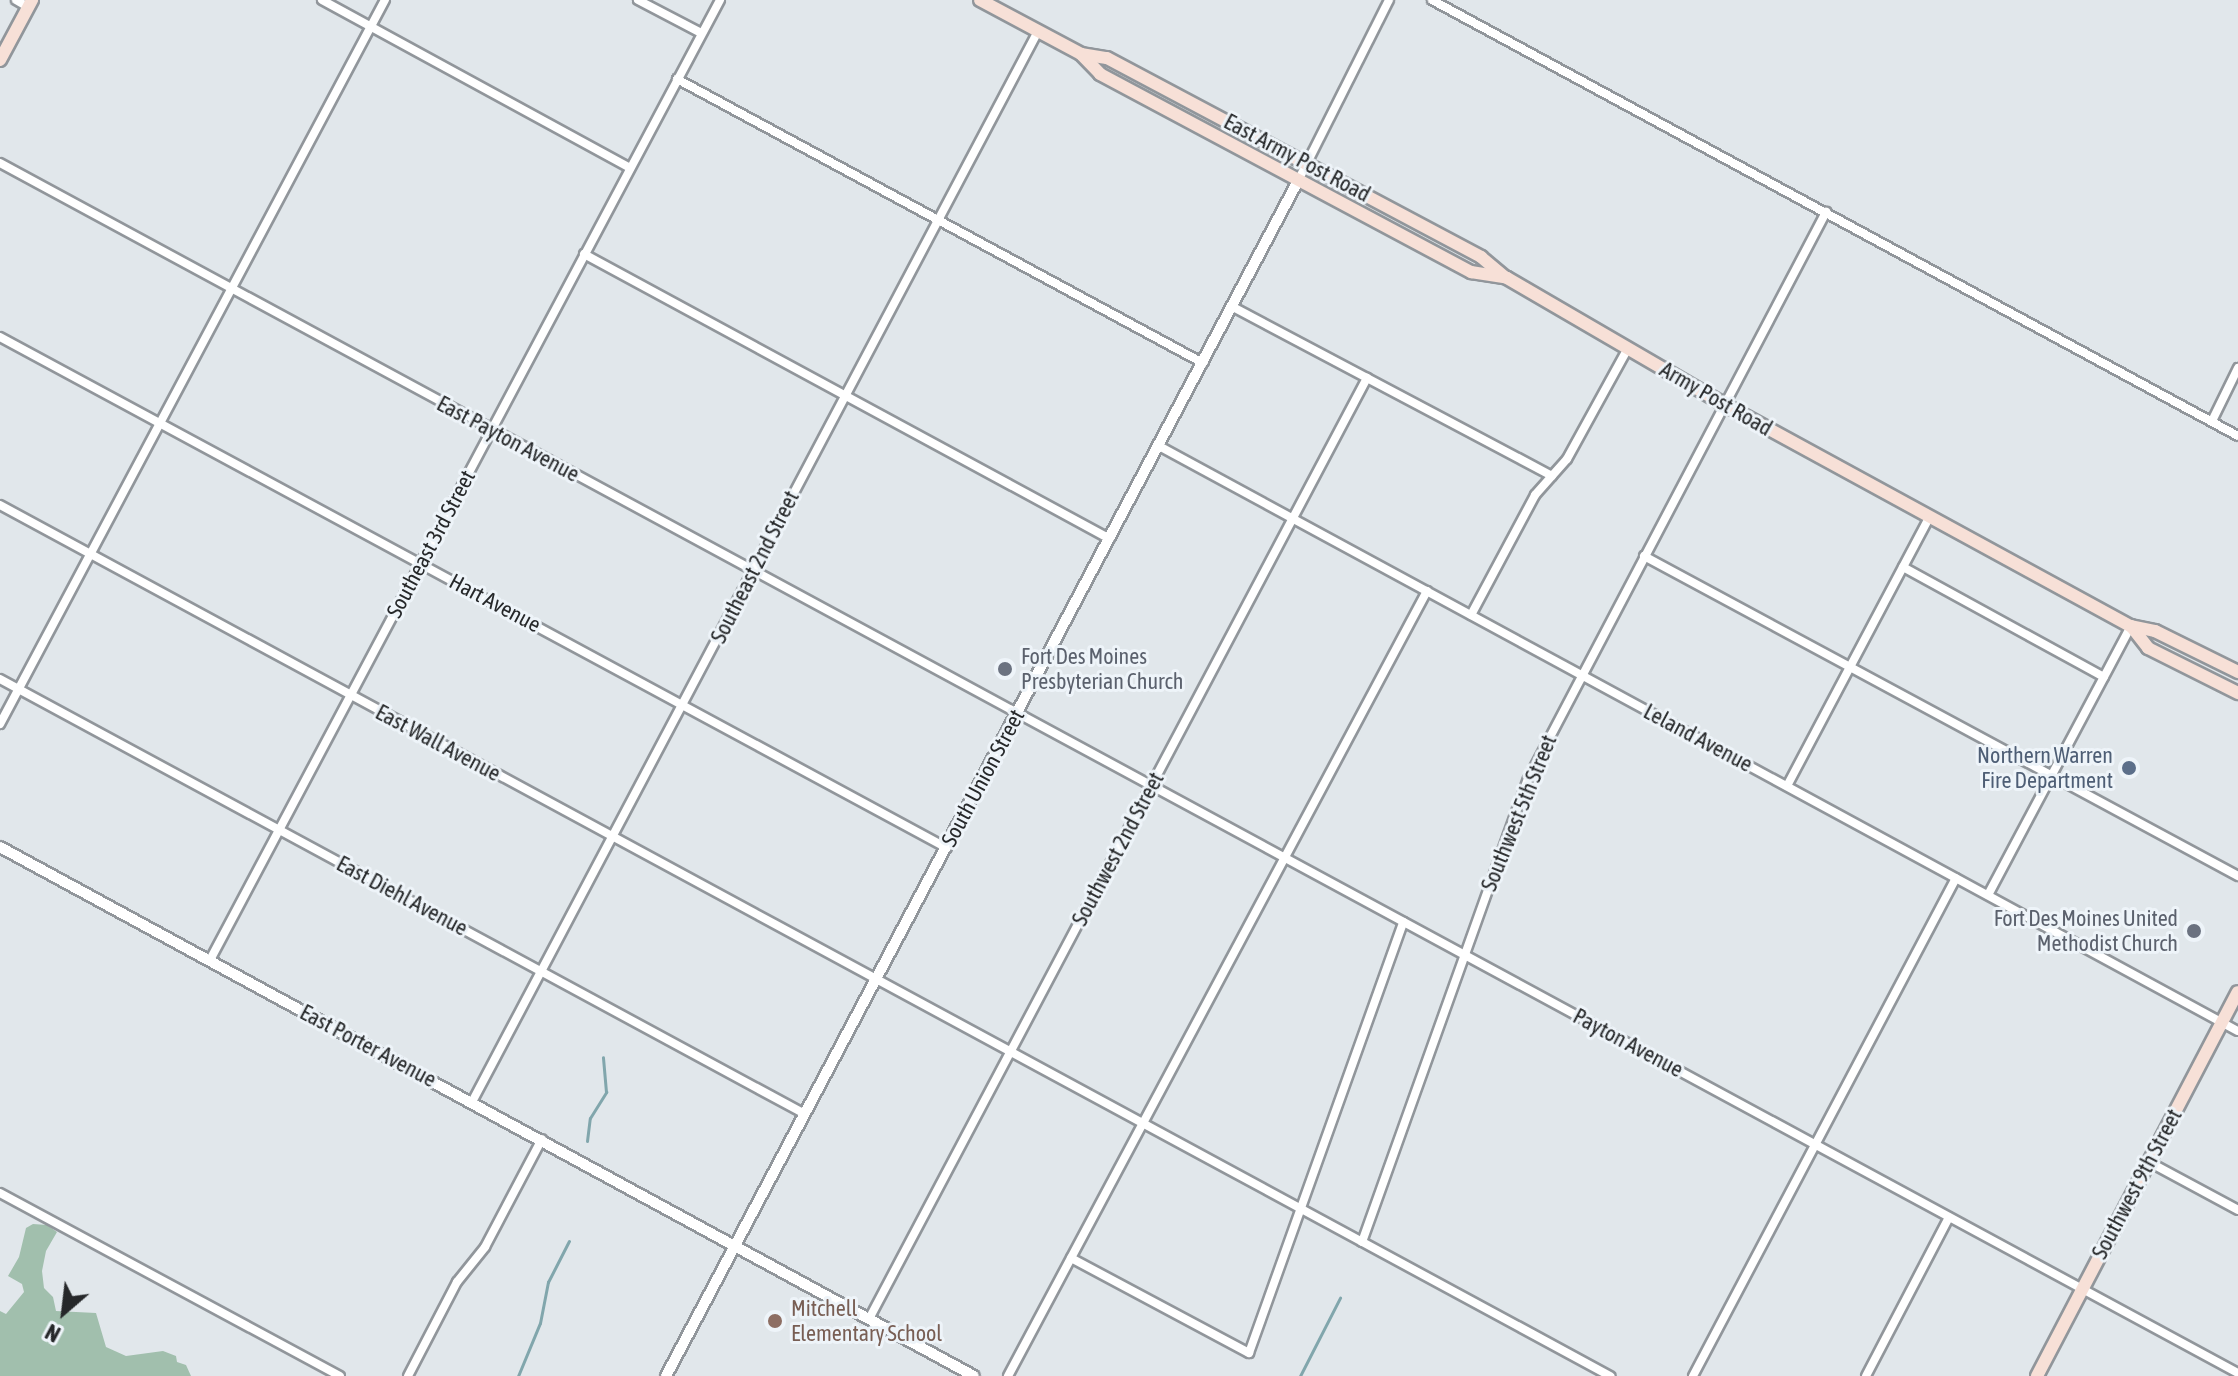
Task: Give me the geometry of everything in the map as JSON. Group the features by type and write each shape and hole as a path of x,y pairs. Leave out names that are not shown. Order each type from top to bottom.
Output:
{"main road":[{"name":"East Army Post Road","path":"980,0 1081,54 1100,74 1299,179"},
{"path":"0,60 30,3"},
{"name":"East Army Post Road","path":"1081,54 1107,58 1307,163 1481,257 1507,278"},
{"name":"Army Post Road","path":"1299,179 1471,272 1507,278 1725,405 2131,626 2155,631 2238,672"},
{"name":"Army Post Road","path":"2131,626 2148,648 2238,693"},
{"name":"Southwest 9th Street","path":"2037,1376 2238,992"}],"street":[{"path":"16,0 30,3"},
{"path":"322,0 630,168"},
{"path":"0,724 385,0"},
{"path":"638,0 701,33"},
{"name":"Southeast 3rd Street","path":"210,960 720,0"},
{"path":"1299,179 1389,0"},
{"path":"1432,0 2238,436"},
{"name":"Southeast 2nd Street","path":"472,1102 684,706 936,218 1038,31"},
{"path":"677,79 1203,363"},
{"name":"East Payton Avenue","path":"0,163 1017,713"},
{"name":"South Union Street","path":"666,1376 1299,179"},
{"name":"Southwest 5th Street","path":"1362,1242 1528,779 1826,212"},
{"path":"584,254 1110,539"},
{"path":"1233,307 1552,476"},
{"name":"Hart Avenue","path":"0,337 947,848"},
{"path":"1471,615 1535,495 1567,459 1628,348"},
{"path":"2212,421 2238,368"},
{"name":"Southwest 2nd Street","path":"869,1319 1367,378"},
{"name":"Leland Avenue","path":"1159,446 2238,1031"},
{"name":"East Wall Avenue","path":"0,505 1610,1376"},
{"path":"1787,786 1930,516"},
{"path":"1644,556 2238,876"},
{"path":"1903,567 2104,677"},
{"path":"1008,1376 1427,591"},
{"path":"1988,895 2131,626"},
{"name":"East Diehl Avenue","path":"0,679 805,1114"},
{"name":"Payton Avenue","path":"1017,713 2238,1373"},
{"name":"East Porter Avenue","path":"0,847 974,1376"},
{"path":"1693,1376 1956,878"},
{"path":"1071,1258 1249,1353 1403,922"},
{"path":"408,1376 457,1282 485,1247 542,1139"},
{"path":"2149,1162 2238,1210"},
{"path":"0,1193 340,1376"},
{"path":"1866,1376 1949,1217"}],"green space":[{"path":"33,1224 47,1225 57,1232 46,1251 42,1271 44,1288 53,1297 56,1311 96,1313 106,1347 126,1356 163,1351 176,1356 177,1362 186,1365 191,1376 0,1376 0,1311 6,1314 24,1292 22,1284 8,1276 19,1257 26,1228"}],"waterway":[{"path":"587,1141 590,1118 606,1092 603,1057"},
{"path":"518,1376 540,1323 548,1282 569,1241"},
{"path":"1300,1376 1340,1298"}],"place":[{"name":"Fort Des Moines Presbyterian Church","path":"1005,669"},
{"name":"Northern Warren Fire Department","path":"2129,768"},
{"name":"Fort Des Moines United Methodist Church","path":"2194,931"},
{"name":"Mitchell Elementary School","path":"775,1321"}]}
